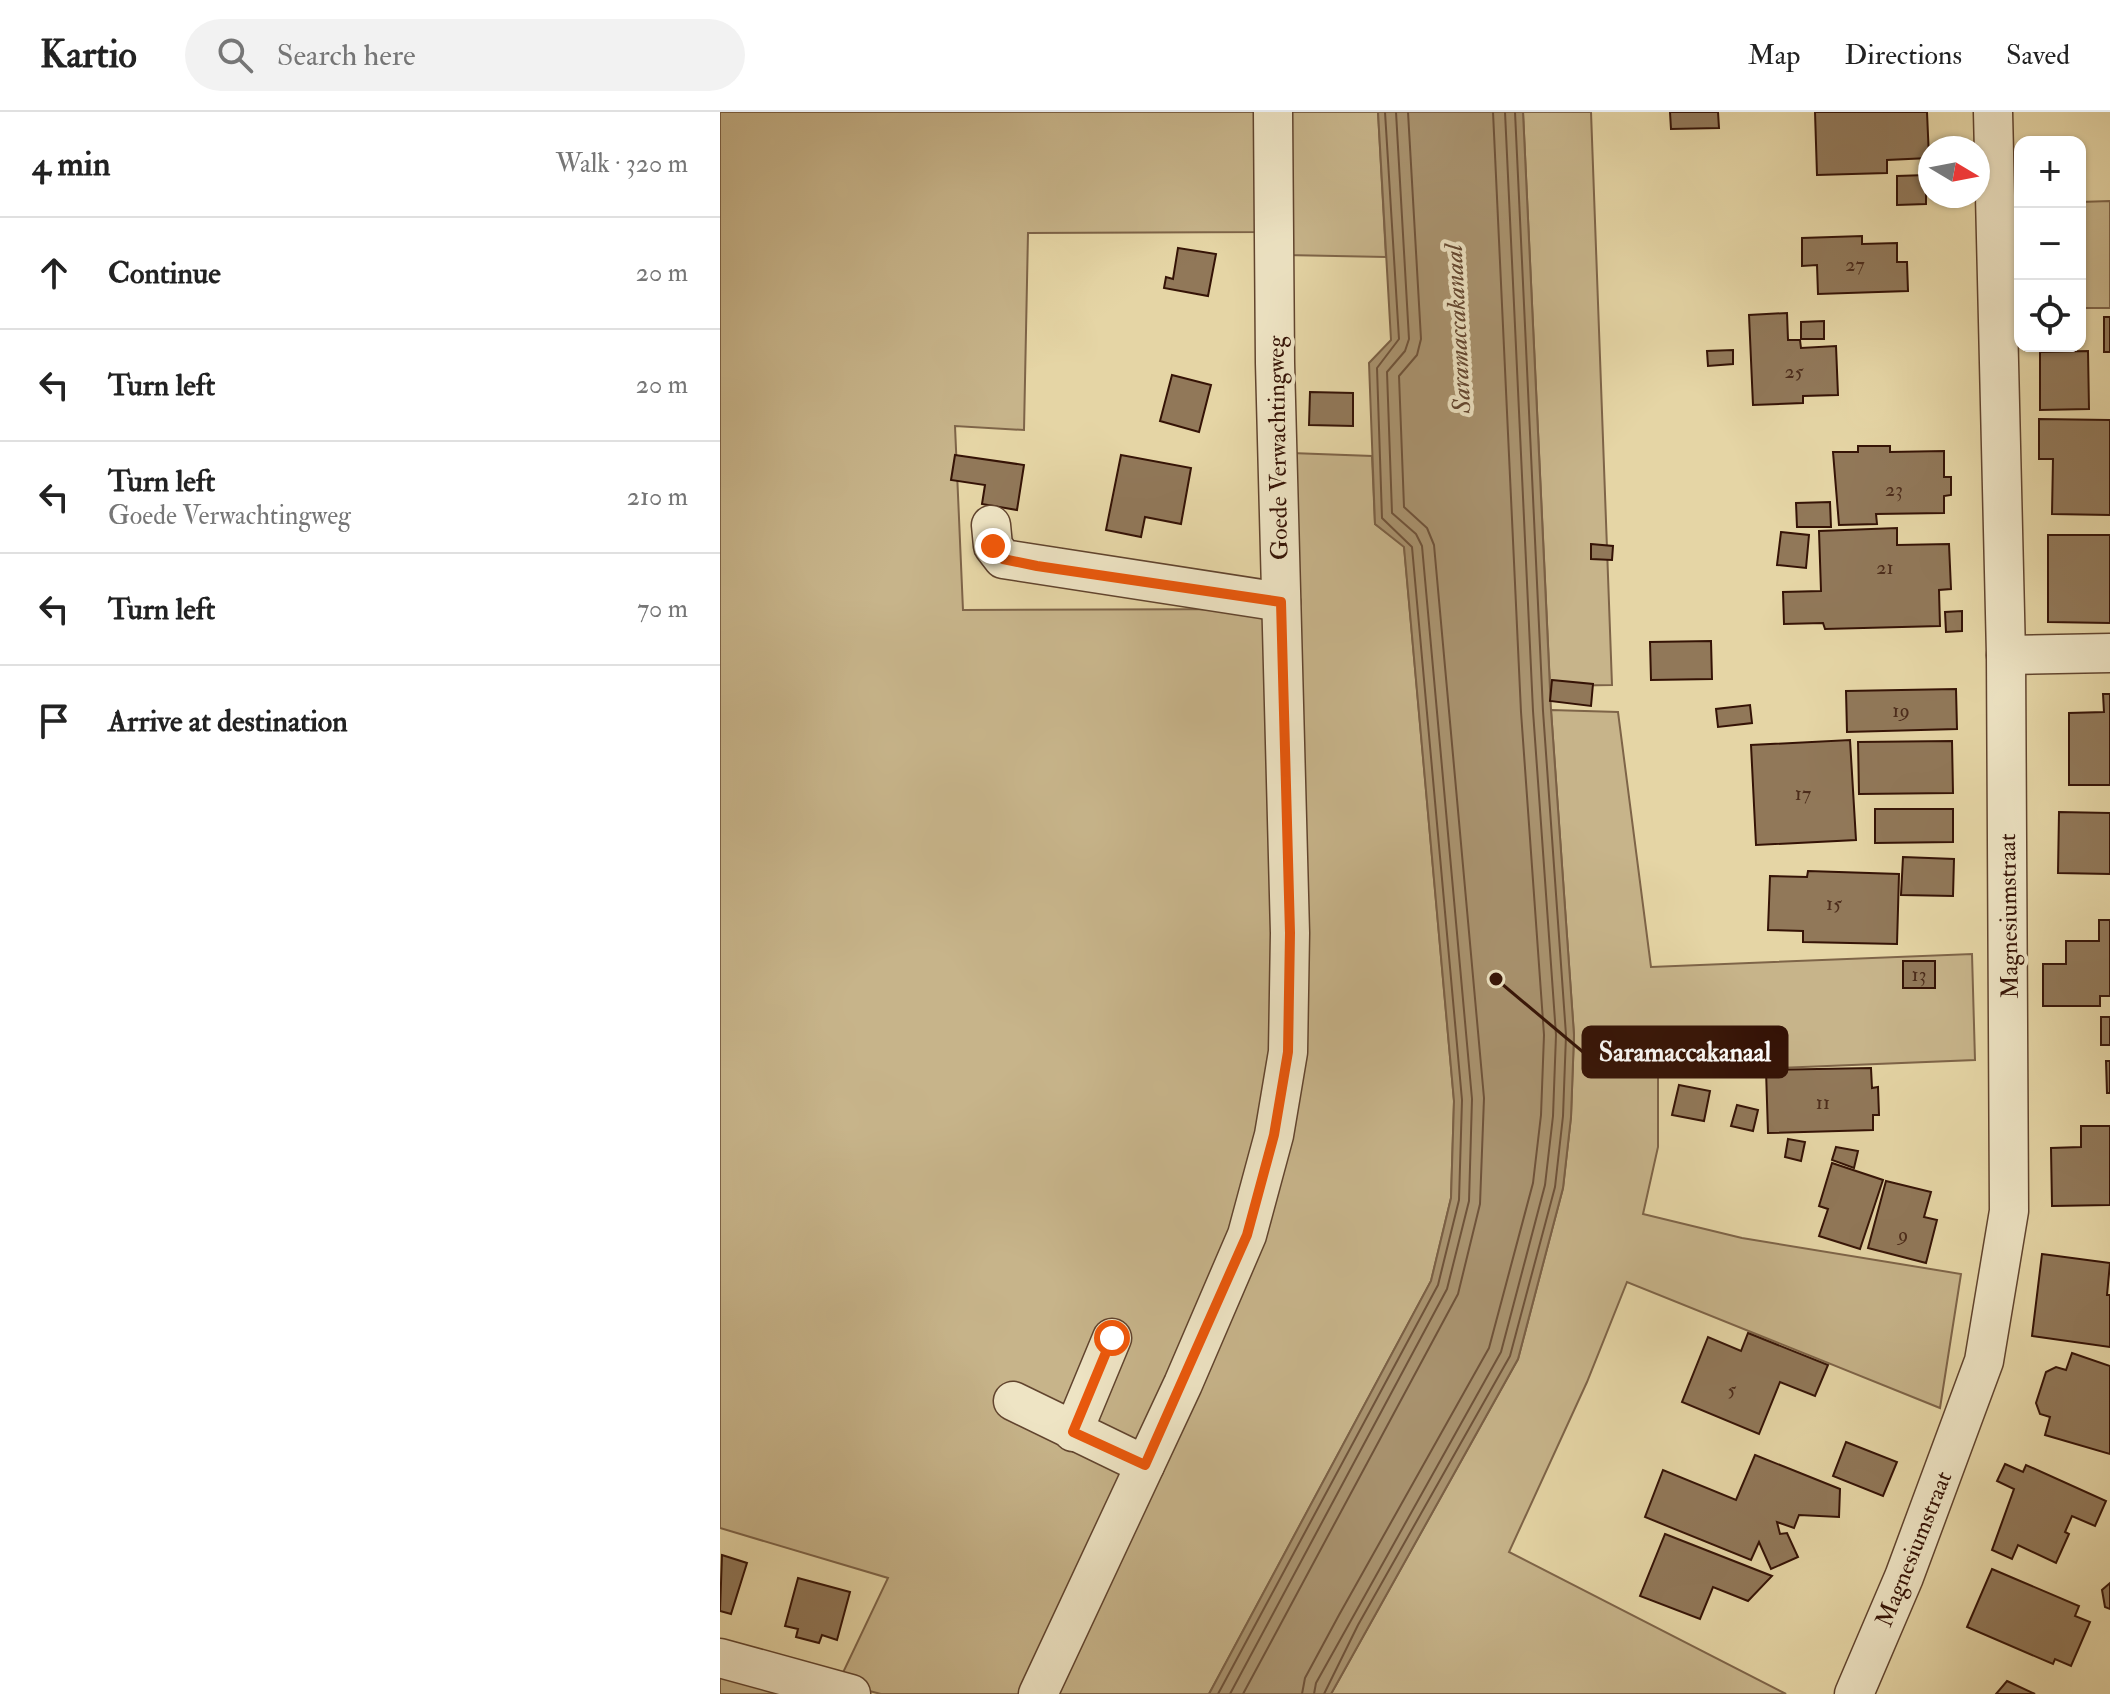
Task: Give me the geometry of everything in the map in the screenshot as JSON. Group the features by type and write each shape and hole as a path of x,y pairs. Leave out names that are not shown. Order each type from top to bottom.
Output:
{"street":[{"name":"Goede Verwachtingweg","path":"1038,1694 1145,1465 1247,1235 1274,1135 1288,1052 1290,933 1273,112"},
{"name":"Magnesiumstraat","path":"1854,1694 1904,1577 1967,1415 1984,1361 2003,1263 2012,1165 2006,655 1993,112"},
{"path":"991,525 993,546 1003,559 1281,602"},
{"path":"2006,655 2110,653"},
{"path":"1073,1432 1112,1338"},
{"path":"1013,1401 1145,1465"},
{"path":"720,1658 851,1694"}],"shaded area":[{"path":"720,112 1264,112 1264,232 1028,233 1024,430 955,426 963,610 1267,609 1274,1065 1247,1196 1026,1694 881,1694 838,1683 888,1578 720,1528"},
{"path":"1284,112 1378,112 1386,257 1285,255"},
{"path":"1523,112 1591,112 1612,685 1550,686"},
{"path":"2110,201 2110,308 2086,308 2086,202"},
{"path":"2007,202 2014,202 2014,309 2007,309"},
{"path":"1291,453 1372,456 1375,524 1404,546 1454,1101 1451,1198 1431,1281 1209,1694 1052,1694 1274,1179"},
{"path":"1551,710 1618,712 1651,967 1972,954 1975,1060 1658,1073 1658,1147 1643,1214 1742,1238 1961,1274 1940,1408 1627,1282 1587,1382 1509,1552 1786,1694 1331,1694 1518,1359 1563,1188 1571,1117 1574,1035"},
{"path":"720,1662 834,1694 720,1694"}],"water":[{"path":"1378,112 1523,112 1551,710 1574,1035 1571,1117 1563,1188 1518,1359 1331,1694 1209,1694 1431,1281 1451,1198 1454,1101 1404,547 1375,524 1369,363 1391,340"}],"building":[{"path":"1670,112 1718,112 1719,128 1671,129"},
{"path":"1815,112 1927,112 1928,136 1918,136 1918,159 1887,160 1887,173 1817,175"},
{"path":"1918,175 1918,204 1897,205 1897,176"},
{"path":"1862,236 1862,244 1897,243 1897,262 1907,262 1908,291 1818,294 1817,265 1802,266 1802,238"},
{"path":"1178,248 1216,254 1208,296 1164,288 1166,277 1173,279"},
{"path":"1787,313 1788,340 1800,340 1801,348 1836,346 1838,395 1803,396 1803,403 1753,405 1749,315"},
{"path":"2104,317 2110,317 2110,352 2104,352"},
{"path":"1824,321 1824,339 1801,339 1801,322"},
{"path":"1733,350 1733,364 1708,366 1707,351"},
{"path":"2086,351 2089,409 2040,410 2040,352"},
{"path":"1172,375 1211,385 1199,432 1160,421"},
{"path":"1310,392 1353,393 1353,426 1309,425"},
{"path":"2039,419 2110,420 2110,515 2052,514 2053,459 2039,459"},
{"path":"1858,446 1890,446 1890,452 1944,451 1944,477 1951,477 1951,495 1944,496 1944,513 1876,514 1877,524 1839,525 1833,452 1858,452"},
{"path":"955,455 1024,465 1017,510 982,504 985,485 951,480"},
{"path":"1121,455 1191,468 1181,524 1145,517 1141,537 1106,530"},
{"path":"1830,502 1831,527 1797,527 1796,503"},
{"path":"1897,528 1897,545 1949,544 1951,589 1939,590 1940,626 1825,629 1823,623 1784,624 1783,592 1821,591 1819,531"},
{"path":"1781,532 1809,535 1806,568 1777,565"},
{"path":"2048,535 2110,535 2110,623 2048,622"},
{"path":"1591,544 1613,546 1612,560 1591,559"},
{"path":"1962,611 1962,631 1946,632 1945,612"},
{"path":"1711,641 1712,679 1651,680 1650,642"},
{"path":"1552,680 1593,684 1591,706 1550,701"},
{"path":"1956,689 1957,729 1847,732 1846,691"},
{"path":"2103,694 2110,694 2110,785 2069,785 2069,713 2104,712"},
{"path":"1750,705 1752,723 1718,727 1716,709"},
{"path":"1850,740 1856,840 1756,845 1751,745"},
{"path":"1952,741 1953,793 1859,794 1858,742"},
{"path":"1875,809 1953,809 1953,842 1875,843"},
{"path":"2059,812 2110,813 2110,874 2058,873"},
{"path":"1903,857 1954,859 1953,896 1901,895"},
{"path":"1808,871 1899,874 1897,944 1803,942 1803,931 1768,930 1770,876 1807,877"},
{"path":"2099,920 2110,920 2110,996 2100,996 2100,1006 2043,1006 2043,964 2066,964 2066,941 2099,941"},
{"path":"1903,961 1935,961 1935,988 1903,988"},
{"path":"2101,1017 2110,1017 2110,1045 2101,1045"},
{"path":"2106,1061 2110,1061 2110,1093 2107,1093"},
{"path":"1871,1068 1872,1088 1878,1087 1879,1115 1873,1115 1873,1130 1768,1133 1766,1070"},
{"path":"1679,1085 1710,1091 1704,1121 1672,1115"},
{"path":"1737,1105 1758,1110 1753,1131 1731,1126"},
{"path":"2081,1126 2110,1126 2110,1205 2052,1206 2051,1148 2081,1147"},
{"path":"1788,1139 1805,1142 1801,1161 1785,1157"},
{"path":"1836,1147 1858,1151 1854,1168 1832,1160"},
{"path":"1832,1163 1883,1180 1860,1249 1819,1236 1828,1209 1819,1206"},
{"path":"1886,1181 1931,1192 1924,1217 1937,1220 1926,1263 1868,1248"},
{"path":"2042,1254 2110,1263 2107,1295 2110,1295 2110,1347 2032,1336"},
{"path":"1748,1333 1828,1365 1815,1396 1780,1382 1759,1434 1682,1402 1708,1337 1741,1351"},
{"path":"2072,1353 2110,1366 2110,1454 2045,1435 2050,1417 2040,1414 2036,1403 2046,1372 2056,1367 2066,1370"},
{"path":"1846,1442 1897,1462 1883,1496 1833,1476"},
{"path":"1755,1455 1840,1489 1839,1517 1799,1515 1794,1528 1777,1522 1780,1534 1787,1533 1798,1557 1771,1569 1759,1542 1751,1560 1645,1517 1663,1470 1736,1500"},
{"path":"2005,1464 2023,1472 2026,1465 2106,1501 2095,1526 2072,1516 2065,1532 2069,1534 2056,1563 2018,1545 2012,1559 1992,1550 2014,1489 1997,1481"},
{"path":"1665,1534 1772,1576 1748,1601 1713,1587 1700,1619 1640,1596"},
{"path":"722,1555 747,1563 731,1614 720,1611"},
{"path":"1992,1569 2079,1606 2075,1616 2090,1622 2071,1666 2055,1659 2053,1664 1967,1627"},
{"path":"798,1578 850,1592 837,1640 822,1635 819,1643 796,1637 798,1629 785,1626"},
{"path":"2110,1583 2110,1609 2105,1607 2102,1590"},
{"path":"2007,1681 2035,1694 1996,1694"}],"place":[{"name":"Saramaccakanaal","path":"1496,979"}],"route":[{"path":"993,546 1003,559 1037,566 1281,602 1290,933 1288,1052 1274,1135 1247,1235 1145,1465 1073,1432 1112,1338"}]}
